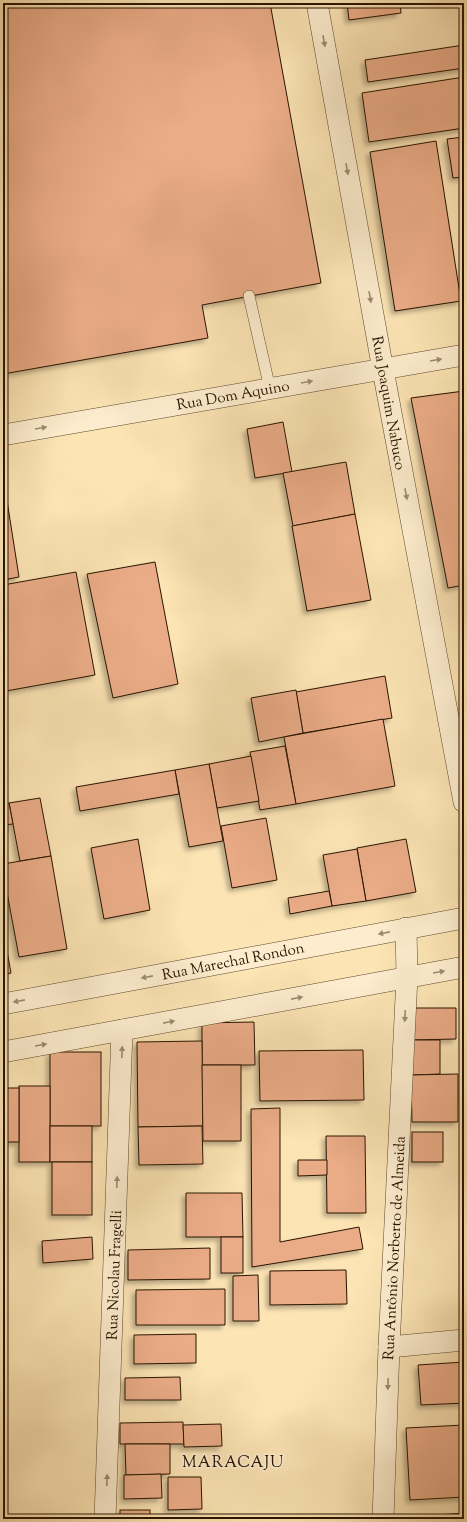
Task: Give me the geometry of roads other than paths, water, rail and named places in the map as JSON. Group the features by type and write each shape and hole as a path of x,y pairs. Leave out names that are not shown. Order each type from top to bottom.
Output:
{"street":[{"name":"Rua Joaquim Nabuco","path":"317,3 383,370 464,802"},
{"name":"Rua Dom Aquino","path":"3,435 464,355"},
{"name":"Rua Marechal Rondon","path":"3,1004 464,918"},
{"name":"Rua Antônio Norberto de Almeida","path":"383,1519 389,1348 406,977 406,928"},
{"path":"3,1052 464,967"},
{"name":"Rua Nicolau Fragelli","path":"105,1519 122,1030"},
{"path":"389,1348 464,1340"}],"lane":[{"path":"250,296 270,388"}],"district":[{"name":"MARACAJU","path":"233,1461"}]}
